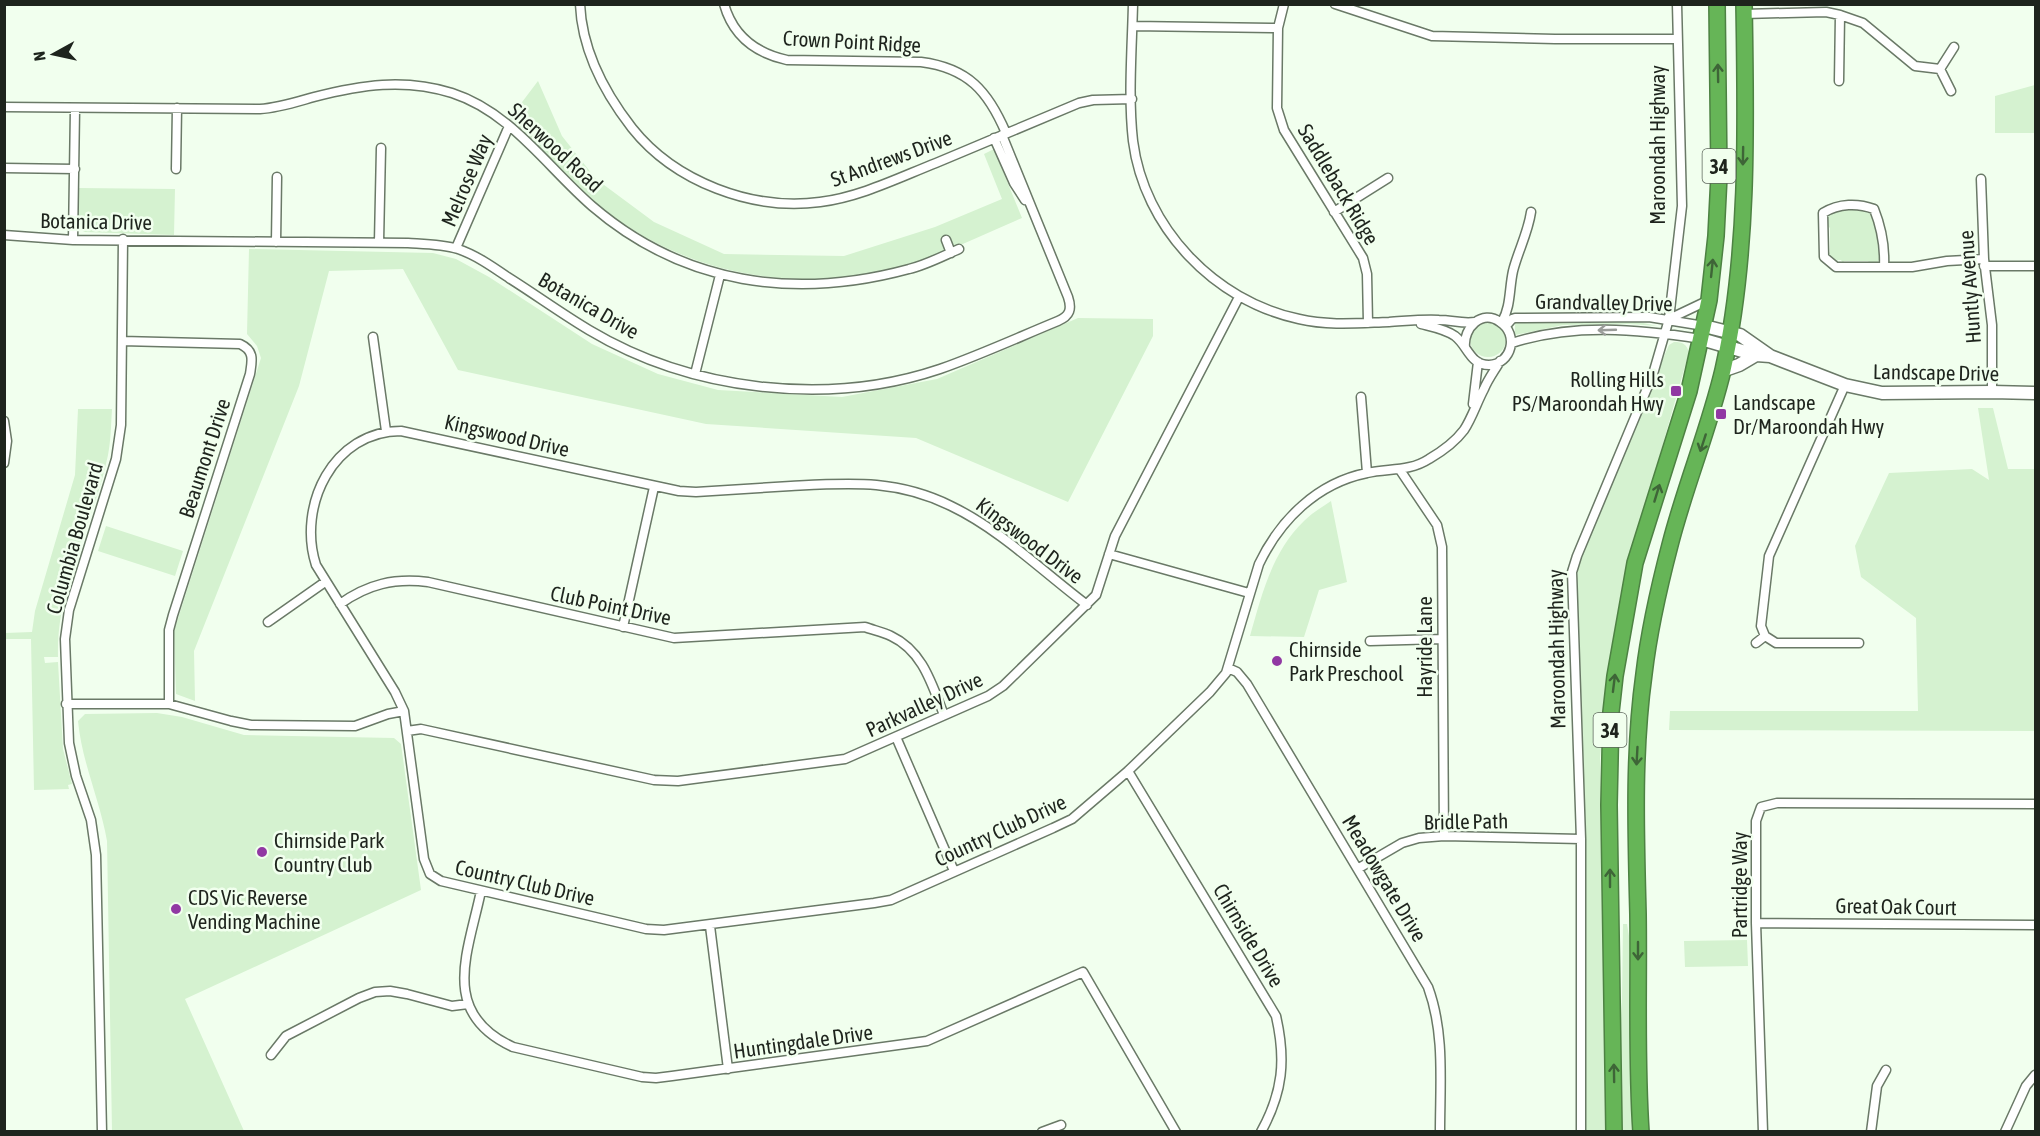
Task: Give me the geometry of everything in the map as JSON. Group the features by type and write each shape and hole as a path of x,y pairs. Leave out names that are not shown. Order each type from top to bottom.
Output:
{"highway":[{"name":"34","path":"1614,1131 1610,915 1611,712 1635,563 1689,391 1709,300 1716,236 1719,176 1717,4"},
{"name":"34","path":"1641,1131 1636,842 1637,766 1644,673 1670,543 1706,433 1728,339 1743,212 1744,9"},
{"path":"1610,915 1638,915"}],"street":[{"name":"St Andrews Drive","path":"580,4 586,45 600,80 618,111 639,136 680,171 739,196 798,204 844,198 886,183 1079,103 1093,100 1132,99"},
{"name":"Crown Point Ridge","path":"724,4 731,24 745,42 762,53 774,57 787,60 921,62 938,64 958,72 975,83 991,101 1001,135"},
{"path":"1133,4 1133,141 1138,166 1146,191 1158,215 1188,256 1208,275 1239,297 1273,312 1298,319 1340,324 1368,323 1412,321 1440,320 1462,324 1485,318 1504,324 1512,343 1508,353 1500,361 1489,365 1472,359 1458,338 1446,330 1412,321"},
{"name":"Saddleback Ridge","path":"1284,4 1278,28 1277,108 1284,130 1363,258 1367,274 1368,323"},
{"path":"1335,4 1432,36 1677,39"},
{"name":"Maroondah Highway","path":"1581,1131 1581,839 1572,572 1653,374 1669,319 1682,206 1677,4"},
{"path":"1744,9 1826,12 1840,15 1863,23 1915,66 1940,69"},
{"path":"1839,81 1840,15"},
{"path":"1133,26 1278,28"},
{"path":"1940,69 1954,47"},
{"path":"1940,69 1951,91"},
{"name":"Sherwood Road","path":"4,108 268,108 353,87 381,83 406,83 454,93 481,105 523,137 592,206 610,220 661,251 720,275 780,285 831,284 862,280 911,269 955,251 946,240"},
{"path":"176,169 177,108"},
{"path":"74,240 75,109"},
{"name":"Melrose Way","path":"456,248 509,126"},
{"name":"Botanica Drive","path":"4,235 74,240 379,242 429,244 456,248 485,263 607,340 642,356 695,374 734,383 762,388 820,390 878,384 939,370 1066,318 1070,313 1071,305 1068,297 1001,135"},
{"path":"379,242 381,148"},
{"path":"4,168 75,169"},
{"path":"276,242 277,177"},
{"path":"1334,212 1388,178"},
{"name":"Huntly Avenue","path":"1981,179 1984,263 1992,325 1992,392"},
{"path":"1884,267 1885,249 1882,230 1874,209 1862,205 1833,207 1824,213 1824,257 1836,267 1884,267 1912,267 1947,261 2036,266"},
{"path":"1504,324 1513,271 1529,227 1531,212"},
{"name":"Columbia Boulevard","path":"102,1131 96,855 91,820 76,776 69,742 65,650 68,618 116,459 121,425 123,239"},
{"path":"695,374 720,275"},
{"name":"Parkvalley Drive","path":"407,731 421,729 666,782 831,762 861,754 988,696 1003,686 1096,596 1115,536 1239,297"},
{"path":"1669,319 1709,300"},
{"name":"Grandvalley Drive","path":"1504,324 1512,318 1634,316 1669,319 1702,332"},
{"path":"1466,347 1466,333 1475,322"},
{"name":"Grandvalley Drive","path":"1512,343 1557,332 1617,330 1665,333 1702,332"},
{"name":"Landscape Drive","path":"1702,332 1728,339 1756,355 1770,356"},
{"name":"Landscape Drive","path":"1728,339 1740,335 1770,356 1845,385 1882,393 2036,393"},
{"path":"373,337 386,431"},
{"name":"Beaumont Drive","path":"122,341 240,344 248,350 253,359 172,615 169,630 169,704"},
{"path":"1722,371 1739,365 1756,355"},
{"name":"Country Club Drive","path":"430,873 441,881 481,891 646,929 664,930 710,926 891,900 1072,819 1128,771 1210,692 1228,668 1249,593 1266,549 1296,511 1322,491 1351,477 1400,470 1427,461 1440,452 1461,434 1500,361"},
{"name":"Country Club Drive","path":"1472,413 1478,362"},
{"path":"1845,385 1769,556 1761,618 1762,631 1765,636 1771,641 1782,644 1859,643"},
{"path":"1361,397 1367,473"},
{"path":"4,421 7,441 4,463"},
{"name":"Kingswood Drive","path":"430,873 424,859 404,711 395,692 325,582 311,550 312,515 318,496 333,465 353,445 365,438 386,431 417,433 654,487 696,492 855,482 895,486 953,507 989,528 1087,605"},
{"name":"Hayride Lane","path":"1400,470 1431,515 1442,547 1444,836"},
{"path":"623,627 654,487"},
{"path":"1109,554 1249,593"},
{"name":"Club Point Drive","path":"340,604 363,589 382,582 406,579 428,582 674,638 864,627 891,635 912,650 928,674 944,715"},
{"path":"268,622 325,582"},
{"path":"1756,644 1765,636"},
{"path":"1370,641 1442,639"},
{"name":"Meadowgate Drive","path":"1228,668 1237,672 1248,684 1428,987 1435,1005 1440,1042 1440,1131"},
{"path":"66,704 169,704 251,725 355,726 388,714 404,711"},
{"path":"896,737 954,871"},
{"name":"Chirnside Drive","path":"1128,771 1276,1016 1282,1041 1282,1070 1276,1099 1261,1131"},
{"name":"Partridge Way","path":"1763,1131 1756,923 1756,821 1761,807 1768,804 2036,804"},
{"name":"Bridle Path","path":"1359,868 1402,843 1419,838 1444,836 1581,839"},
{"name":"Huntingdale Drive","path":"481,891 463,978 464,995 482,1028 498,1040 513,1047 656,1078 728,1069 927,1041 1083,972 1176,1131"},
{"name":"Great Oak Court","path":"1756,923 2036,926"},
{"path":"710,926 728,1069"},
{"path":"271,1055 286,1036 375,992 390,991 407,994 452,1006 468,1004"},
{"path":"1870,1131 1877,1086 1886,1070"},
{"path":"2005,1131 2026,1086 2036,1075"},
{"path":"1042,1131 1061,1125"}],"green space":[{"path":"538,81 562,136 596,179 654,222 724,254 844,256 935,227 1002,199 984,154 994,149 1022,218 921,261 887,271 854,277 788,279 722,268 660,245 614,217 583,191 510,118"},
{"path":"2035,85 2035,133 1995,133 1995,96"},
{"path":"79,188 175,189 174,235 84,232 79,228 78,223"},
{"path":"1863,210 1875,216 1881,256 1877,263 1871,265 1868,261 1844,261 1843,263 1838,260 1835,265 1827,255 1830,252 1830,228 1827,225 1827,218 1830,212"},
{"path":"249,249 433,253 456,259 489,277 592,344 658,374 718,390 842,397 937,379 1078,318 1153,319 1153,336 1068,502 916,438 706,424 458,370 403,269 329,271 299,386 194,651 195,701 176,694 174,631 261,358 257,346 247,334"},
{"path":"1582,320 1639,322 1657,326 1563,325 1515,335 1515,322"},
{"path":"1488,321 1501,326 1506,339 1501,352 1488,357 1475,352 1470,339 1475,326"},
{"path":"1674,342 1684,344 1689,352 1621,592 1611,653 1600,758 1607,1132 1586,1131 1585,873 1577,581 1579,561 1665,354 1669,345"},
{"path":"1978,408 1993,408 2008,469 2035,469 2035,731 1669,730 1670,711 1918,711 1916,618 1861,577 1855,546 1889,473 1972,469 1989,480"},
{"path":"78,409 112,409 109,449 102,480 63,605 58,657 44,657 45,663 58,662 63,749 72,784 68,785 69,789 34,790 31,639 5,639 5,633 32,632 35,611 75,475"},
{"path":"1331,501 1347,582 1319,590 1304,637 1250,636 1270,574 1284,546 1304,521"},
{"path":"106,526 183,551 175,576 98,551"},
{"name":"Chirnside Park Country Club","path":"157,713 182,717 244,735 394,738 401,744 421,890 185,999 244,1131 112,1131 107,841 83,752 78,721 85,714"},
{"path":"1623,924 1627,924 1633,960 1633,1131 1621,1132 1619,1049"},
{"path":"1747,940 1748,966 1685,967 1684,941"}],"place":[{"name":"Rolling Hills PS/Maroondah Hwy","path":"1676,391"},
{"name":"Landscape Dr/Maroondah Hwy","path":"1721,414"},
{"name":"Chirnside Park Preschool","path":"1277,661"},
{"name":"Chirnside Park Country Club","path":"262,852"},
{"name":"CDS Vic Reverse Vending Machine","path":"176,909"}]}
